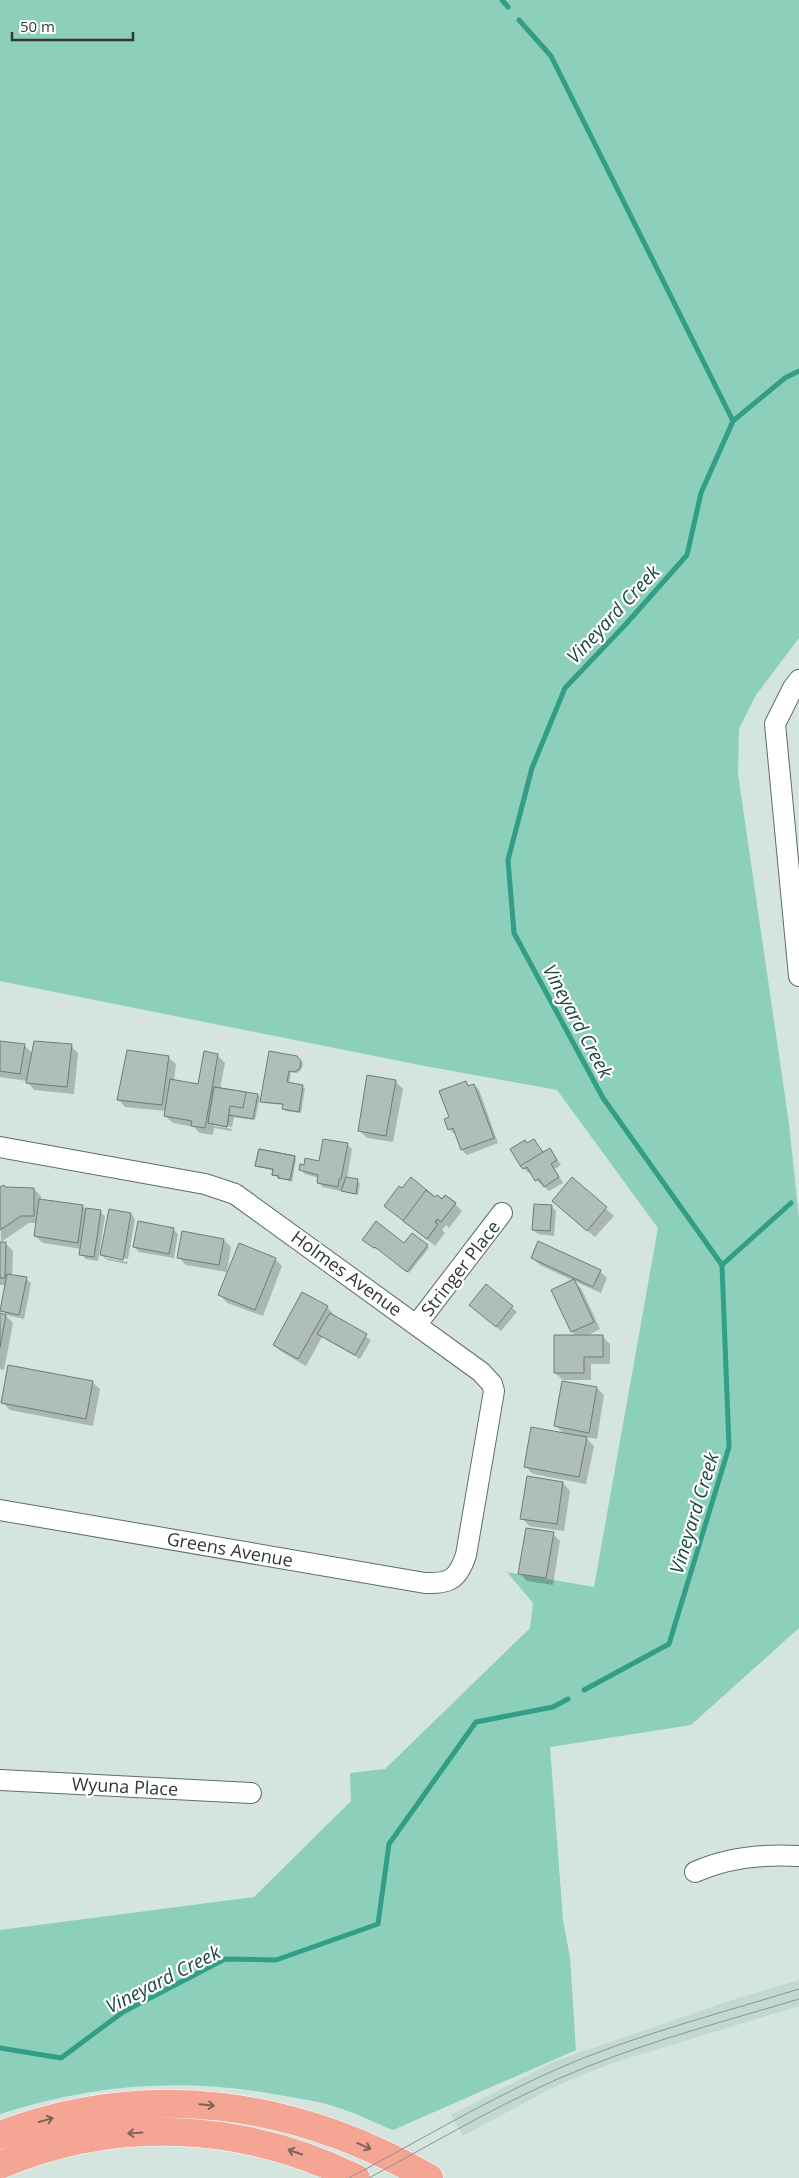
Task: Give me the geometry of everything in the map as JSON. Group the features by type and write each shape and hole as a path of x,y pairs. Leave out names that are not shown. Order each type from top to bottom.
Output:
{"main road":[{"path":"0,2135 49,2119 111,2107 166,2103 221,2106 278,2116 308,2124 365,2146 429,2178"},
{"path":"0,2165 27,2154 81,2139 139,2133 200,2133 257,2141 287,2149 315,2159 356,2178"}],"street":[{"path":"799,680 775,724 799,976"},
{"name":"Holmes Avenue","path":"0,1148 205,1184 235,1194 417,1324 487,1377 494,1391 466,1555 458,1573"},
{"name":"Stringer Place","path":"417,1324 502,1213"},
{"name":"Greens Avenue","path":"0,1510 425,1583 445,1582 458,1573"},
{"name":"Wyuna Place","path":"0,1780 251,1793"},
{"path":"695,1872 712,1864 733,1858 799,1856"}],"shaded area":[{"path":"799,1980 799,2006 619,2061 581,2075 548,2090 463,2136 451,2115 555,2061 735,1999"}],"green space":[{"path":"0,0 799,0 799,638 756,695 739,729 738,774 789,1124 799,1219 799,1628 691,1725 550,1747 563,1920 570,1958 576,2050 393,2130 348,2111 321,2103 248,2090 212,2086 141,2086 106,2090 71,2095 0,2114 0,1930 254,1897 351,1801 350,1773 385,1769 530,1628 533,1603 507,1572 594,1587 658,1228 557,1090 425,1066 0,981"}],"building":[{"path":"0,1041 25,1044 20,1074 0,1071"},
{"path":"34,1041 72,1044 67,1087 26,1083"},
{"path":"127,1050 169,1056 162,1105 117,1100"},
{"path":"204,1051 218,1054 205,1128 191,1126 192,1121 164,1116 170,1079 198,1084"},
{"path":"269,1051 297,1056 301,1061 300,1068 295,1072 289,1071 287,1082 303,1085 299,1112 282,1109 283,1104 260,1102"},
{"path":"367,1075 396,1080 386,1136 358,1131"},
{"path":"466,1081 468,1086 474,1084 494,1138 461,1150 453,1128 448,1130 444,1119 449,1117 439,1091"},
{"path":"214,1087 258,1094 253,1119 229,1115 227,1127 208,1123"},
{"path":"214,1087 246,1092 243,1108 230,1106 227,1127 208,1123"},
{"path":"323,1139 348,1143 338,1187 317,1183 318,1175 299,1170 300,1164 304,1165 305,1158 319,1161"},
{"path":"534,1139 546,1157 528,1168 526,1164 521,1167 510,1149 525,1140 527,1143"},
{"path":"550,1148 557,1160 551,1164 559,1177 544,1187 539,1179 535,1181 527,1167 523,1169 520,1166"},
{"path":"259,1149 295,1156 290,1180 272,1175 273,1169 255,1166"},
{"path":"259,1149 295,1156 290,1180 272,1175 273,1169 255,1166"},
{"path":"346,1177 358,1179 356,1194 341,1191"},
{"path":"411,1177 435,1197 437,1195 442,1199 445,1195 456,1203 441,1222 437,1219 435,1222 438,1224 427,1239 384,1206 399,1186 402,1188"},
{"path":"572,1177 607,1207 587,1231 552,1201"},
{"path":"4,1185 6,1187 34,1188 34,1216 21,1216 0,1230 0,1187"},
{"path":"426,1190 435,1197 437,1195 442,1199 445,1195 456,1203 441,1222 437,1219 435,1222 438,1224 427,1239 403,1221"},
{"path":"39,1199 83,1205 78,1243 34,1236"},
{"path":"534,1204 552,1205 550,1231 532,1230"},
{"path":"86,1208 101,1210 94,1257 79,1255"},
{"path":"109,1209 131,1213 123,1260 100,1255"},
{"path":"138,1221 174,1228 169,1254 133,1247"},
{"path":"376,1221 404,1243 412,1233 428,1245 407,1272 375,1247 362,1240"},
{"path":"182,1231 224,1239 219,1265 177,1258"},
{"path":"538,1241 601,1270 593,1287 531,1258"},
{"path":"0,1242 6,1242 5,1278 0,1278"},
{"path":"239,1243 276,1258 255,1310 218,1295"},
{"path":"7,1274 27,1277 19,1315 0,1311"},
{"path":"574,1279 594,1322 571,1332 551,1290"},
{"path":"486,1284 513,1306 496,1327 469,1305"},
{"path":"302,1292 328,1306 298,1359 273,1345"},
{"path":"0,1313 6,1315 0,1347"},
{"path":"330,1313 367,1334 355,1355 317,1334"},
{"path":"554,1335 603,1335 603,1357 584,1357 584,1373 554,1373"},
{"path":"8,1365 93,1381 86,1419 1,1403"},
{"path":"562,1381 597,1387 589,1433 554,1426"},
{"path":"531,1427 587,1437 579,1477 524,1467"},
{"path":"527,1476 563,1482 557,1524 520,1519"},
{"path":"526,1528 554,1532 546,1578 518,1574"}],"waterway":[{"path":"502,0 508,7"},
{"path":"519,20 551,56 733,421"},
{"name":"Vineyard Creek","path":"584,1690 669,1644 729,1447 722,1265 603,1098 514,933 508,860 532,768 565,688 626,624 687,555 701,493 733,421 785,378 799,371"},
{"path":"722,1265 791,1203"},
{"name":"Vineyard Creek","path":"0,2048 61,2058 123,2012 225,1959 276,1960 378,1924 389,1844 476,1722 553,1707 568,1699"}],"tram line":[{"path":"349,2178 466,2114 586,2057 638,2038 799,1989"},
{"path":"369,2178 477,2119 560,2078 641,2047 799,1999"}]}
